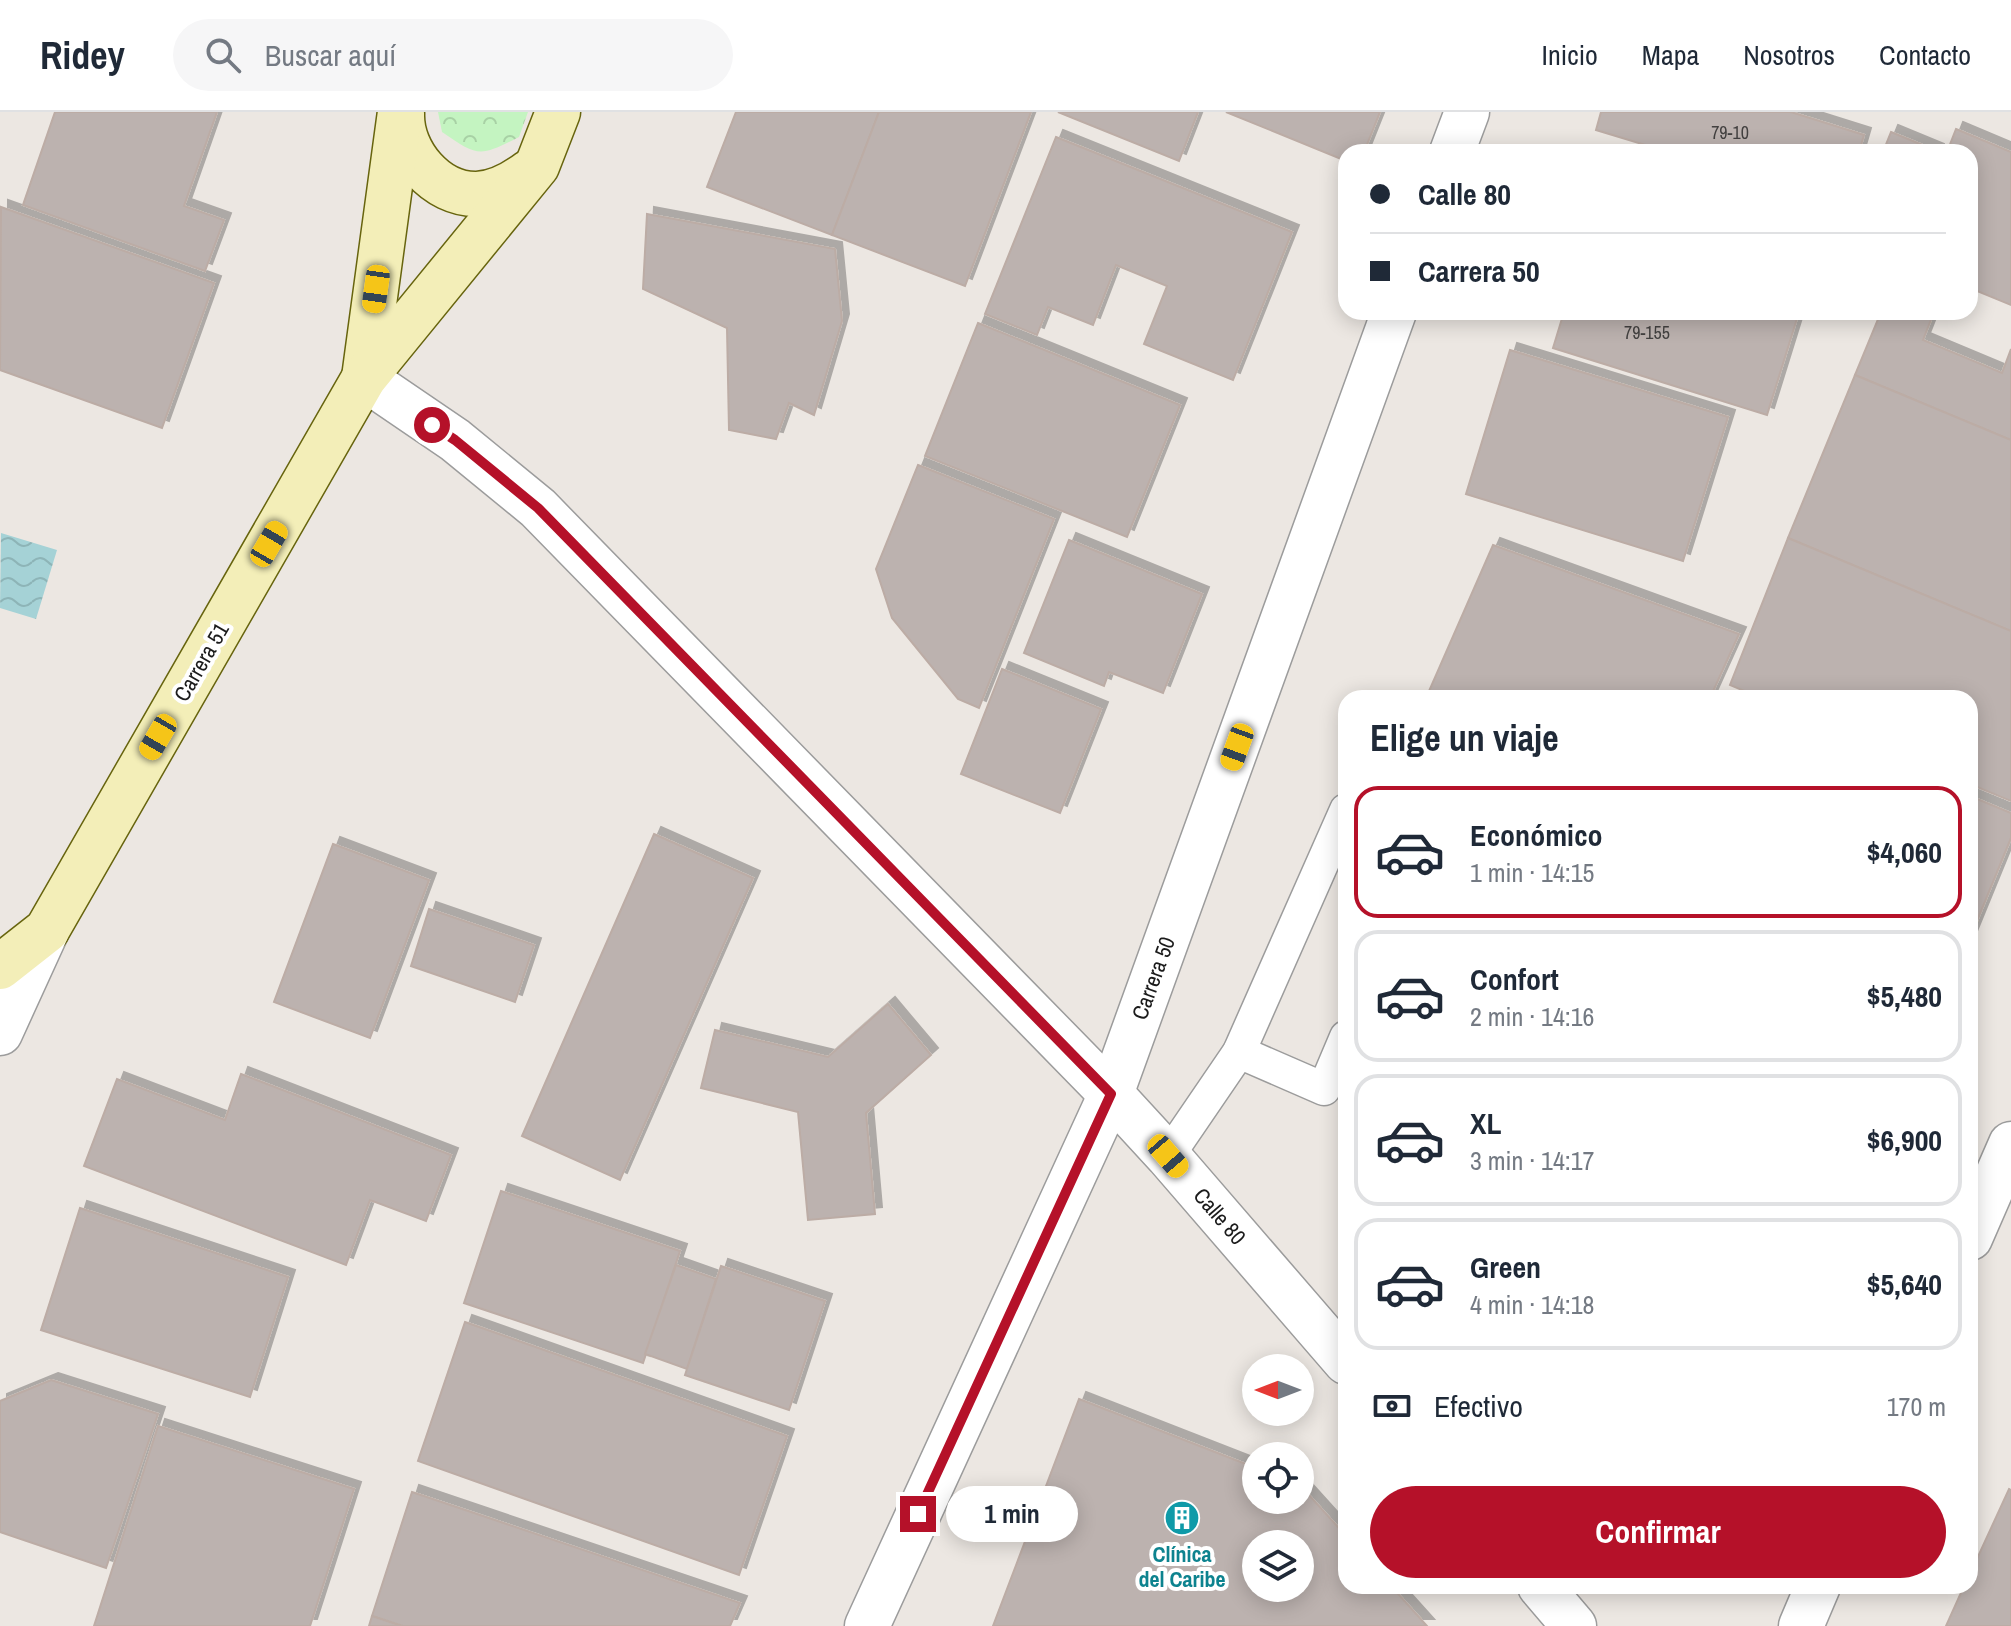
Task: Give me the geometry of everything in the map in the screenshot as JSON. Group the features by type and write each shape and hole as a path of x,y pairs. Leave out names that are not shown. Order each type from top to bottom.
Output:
{"street":[{"path":"401,112 402,130 416,162 442,185 476,194 510,187 537,166"},
{"name":"Carrera 51","path":"364,378 401,112"},
{"name":"Carrera 51","path":"0,1033 47,930 364,378 537,166 558,112"},
{"path":"1455,144 1467,112"},
{"name":"Carrera 50","path":"867,1626 1111,1094 1391,320"},
{"name":"Calle 80","path":"364,378 455,440 538,508 1111,1094 1338,1353"},
{"path":"0,967 47,930"},
{"path":"1978,1220 2011,1144"},
{"path":"1547,1594 1574,1626"},
{"path":"1801,1626 1815,1594"}],"lane":[{"path":"1168,1156 1239,1052 1338,828"},
{"path":"1239,1052 1324,1089 1338,1056"}],"green space":[{"path":"438,112 528,112 519,137 496,148 479,151 464,146 442,132"}],"water":[{"path":"1,533 57,550 36,619 0,608"}],"building":[{"path":"55,112 217,112 184,206 224,220 205,271 23,205"},
{"path":"736,112 879,112 832,235 707,187"},
{"path":"879,112 1031,112 965,286 832,235"},
{"path":"1058,112 1198,112 1179,161"},
{"path":"1226,112 1380,112 1367,144 1338,144 1338,158"},
{"path":"1601,112 1791,112 1864,135 1861,144 1642,144 1596,130"},
{"path":"1956,129 2011,152 2011,305 1978,291 1978,144 1950,144"},
{"path":"1891,132 1920,144 1886,144"},
{"path":"1056,137 1292,232 1233,380 1144,344 1167,286 1116,265 1093,325 1048,307 1037,335 985,314"},
{"path":"1,207 214,283 162,428 0,370"},
{"path":"647,214 835,249 842,321 814,415 789,403 776,439 729,430 727,328 643,289"},
{"path":"1562,320 1797,320 1767,415 1553,348"},
{"path":"1878,320 1931,320 1923,340 2002,373 2011,349 2011,440 1855,375"},
{"path":"978,323 1180,405 1127,537 925,456"},
{"path":"1510,350 1728,417 1683,561 1466,494"},
{"path":"1855,375 2011,440 2011,631 1788,538"},
{"path":"918,465 1054,519 979,708 958,699 892,618 876,569"},
{"path":"1788,538 2011,631 2011,801 1978,787 1978,690 1742,690 1730,685"},
{"path":"1069,540 1202,594 1163,693 1109,672 1104,686 1024,653"},
{"path":"1493,545 1739,634 1714,690 1430,690"},
{"path":"1002,669 1101,709 1060,813 961,774"},
{"path":"1978,799 2011,813 2011,838 1978,918"},
{"path":"654,834 753,878 620,1180 522,1136"},
{"path":"333,844 429,880 370,1038 274,1002"},
{"path":"429,909 534,945 515,1002 411,966"},
{"path":"888,1004 931,1055 866,1113 875,1214 808,1220 798,1112 701,1088 715,1030 828,1057"},
{"path":"241,1074 451,1155 426,1221 370,1200 346,1265 84,1166 117,1079 225,1120"},
{"path":"501,1191 680,1251 643,1363 464,1303"},
{"path":"80,1208 288,1277 250,1397 41,1330"},
{"path":"676,1265 716,1279 687,1369 645,1354"},
{"path":"721,1266 825,1301 789,1410 685,1375"},
{"path":"465,1322 787,1436 739,1575 418,1461"},
{"path":"51,1380 158,1414 106,1568 0,1532 0,1401"},
{"name":"Clínica del Caribe","path":"1079,1399 1242,1463 1242,1514 1314,1514 1314,1501 1338,1527 1338,1594 1398,1594 1427,1626 993,1626"},
{"path":"158,1426 354,1489 310,1626 94,1626"},
{"path":"2009,1489 2011,1626 1946,1626 1960,1594 1978,1594 1978,1557"},
{"path":"412,1492 740,1603 730,1626 402,1626 372,1616"},
{"path":"372,1616 402,1626 369,1626"}],"place":[{"name":"Clínica del Caribe","path":"1182,1518"}],"route":[{"path":"432,425 538,508 1111,1094 918,1514"}]}
